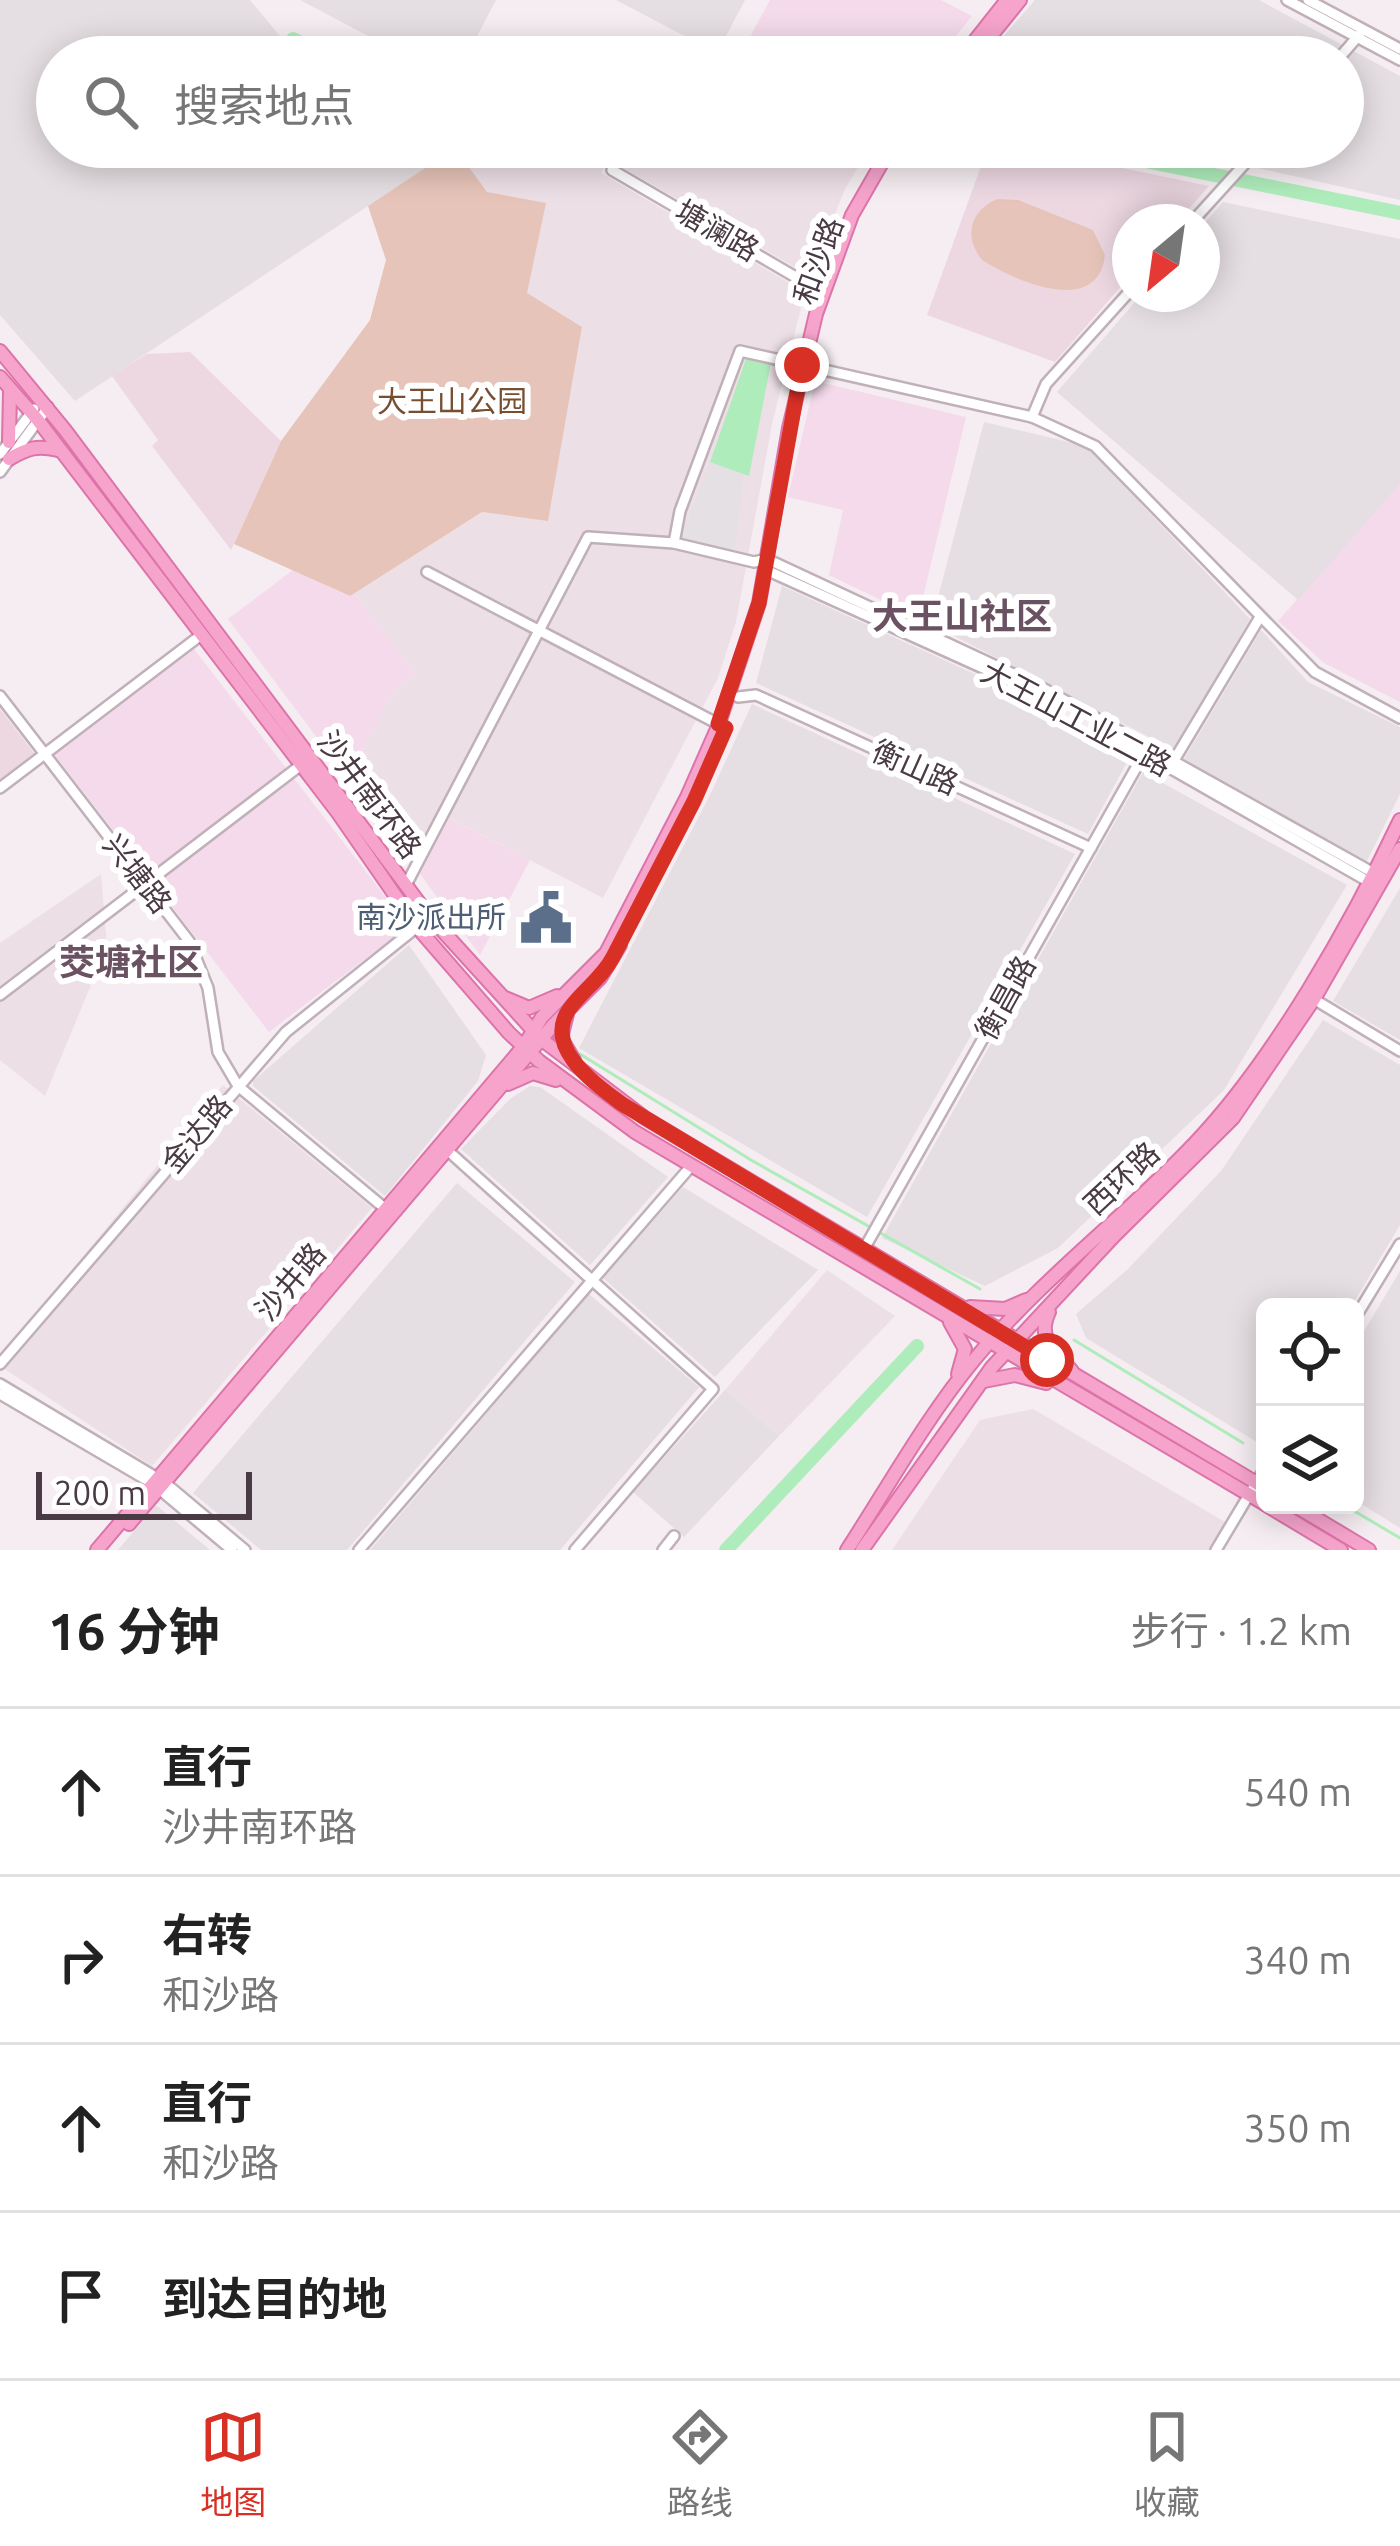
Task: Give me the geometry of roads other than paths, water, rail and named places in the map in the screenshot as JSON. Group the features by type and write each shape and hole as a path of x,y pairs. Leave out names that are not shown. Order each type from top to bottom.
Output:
{"main road":[{"path":"979,36 1007,0"},
{"path":"991,36 1020,0"},
{"name":"和沙路","path":"527,1050 600,978 694,801 752,626 823,293 860,196 878,168"},
{"name":"和沙路","path":"807,366 846,250 887,168"},
{"name":"沙井南环路","path":"0,351 406,885 537,1036 600,1087 871,1238 946,1306"},
{"name":"沙井南环路","path":"0,377 301,765 417,927 527,1050 635,1132 1256,1487"},
{"path":"10,389 6,451 58,450"},
{"name":"和沙路","path":"537,1036 542,1017 606,953 738,697 760,628 767,566"},
{"name":"西环路","path":"862,1550 1011,1346 1233,1118 1376,880 1397,842 1400,820"},
{"path":"497,994 520,1006 535,1007 574,987"},
{"name":"西环路","path":"847,1550 954,1387 1032,1298 1196,1142 1309,996"},
{"path":"568,1010 562,1028 564,1048 600,1087"},
{"name":"沙井路","path":"444,1147 497,1091 527,1050"},
{"name":"沙井路","path":"97,1550 527,1050"},
{"path":"497,1091 533,1073 569,1086"},
{"path":"1058,1295 1044,1322 1044,1334 1075,1385"},
{"path":"946,1306 989,1310 1032,1298"},
{"path":"946,1306 965,1349 954,1387"},
{"path":"979,1385 1001,1375 1015,1375 1075,1385"},
{"name":"沙井路","path":"107,1550 158,1483"},
{"name":"沙井南环路","path":"1281,1514 1341,1550"},
{"path":"1309,1514 1369,1550"}],"street":[{"path":"1287,0 1400,50"},
{"path":"1308,0 1400,60"},
{"path":"1208,204 1242,168"},
{"name":"塘澜路","path":"612,170 823,293"},
{"path":"1032,417 1046,384 1112,311"},
{"path":"674,543 680,511 740,351 1032,417 1095,446 1315,672 1400,718"},
{"path":"0,472 6,451 44,403"},
{"name":"大王山工业二路","path":"539,631 588,537 674,543 767,566 1039,693 1376,880"},
{"path":"427,572 722,726"},
{"path":"1171,765 1260,617"},
{"path":"406,885 539,631"},
{"path":"0,788 201,635"},
{"name":"衡山路","path":"738,697 756,695 1090,848"},
{"name":"兴塘路","path":"0,696 189,941 200,964 218,1052 238,1086 389,1212"},
{"name":"衡昌路","path":"871,1238 1146,750"},
{"path":"0,995 301,765"},
{"name":"金达路","path":"0,1364 286,1032 417,927"},
{"path":"1309,996 1400,1051"},
{"path":"444,1147 713,1390 575,1550"},
{"path":"359,1550 692,1165"},
{"path":"1364,1303 1400,1244"},
{"path":"0,1384 158,1483 245,1550"},
{"path":"0,1394 158,1483 232,1550"},
{"path":"1216,1550 1256,1490"},
{"path":"663,1550 674,1536"}],"waterway":[{"path":"1180,168 1400,213"},
{"path":"580,1054 751,1160 980,1289"},
{"path":"1074,1340 1243,1443"},
{"path":"726,1550 917,1346"},
{"path":"1359,1514 1400,1538"}],"place":[{"name":"南沙派出所","path":"546,918"}],"district":[{"name":"大王山社区","path":"962,616"},
{"name":"茭塘社区","path":"131,962"}],"park label":[{"name":"大王山公园","path":"452,402"}]}
